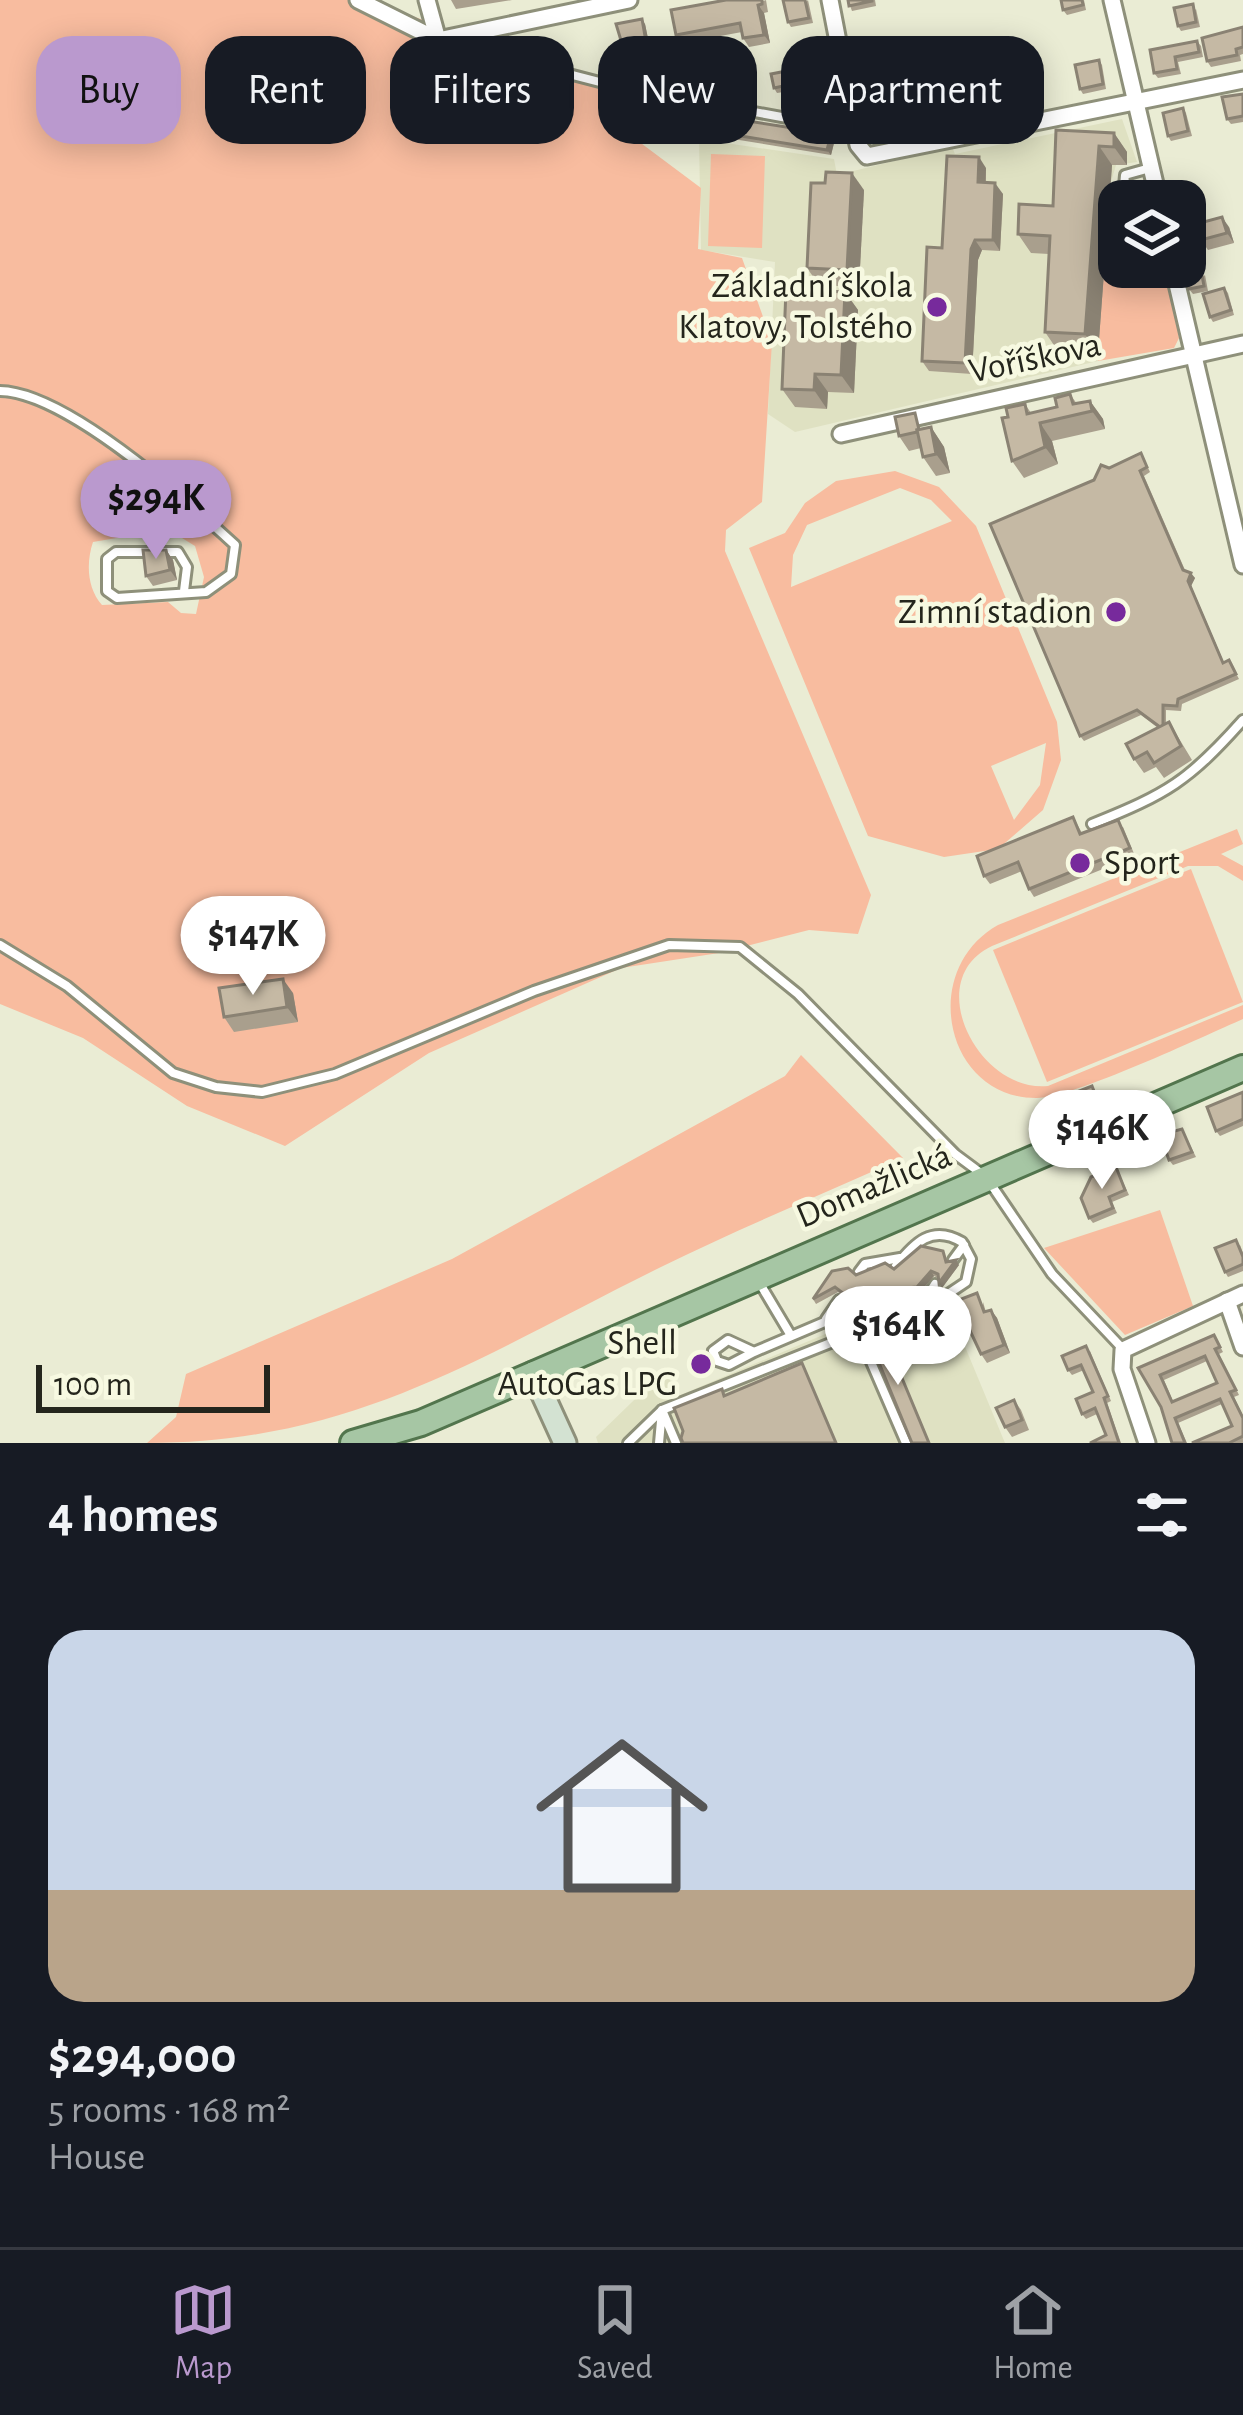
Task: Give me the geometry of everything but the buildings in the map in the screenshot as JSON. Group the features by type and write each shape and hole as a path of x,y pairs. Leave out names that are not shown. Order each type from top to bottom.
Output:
{"main road":[{"name":"Domažlická","path":"353,1443 421,1423 1243,1068"},
{"path":"533,1372 565,1443"}],"street":[{"path":"358,0 430,36"},
{"path":"428,0 437,36"},
{"path":"457,36 628,0"},
{"path":"830,0 837,36"},
{"path":"1112,0 1154,180"},
{"path":"1044,121 1243,80"},
{"path":"859,144 867,156 927,144"},
{"path":"1178,288 1243,565"},
{"name":"Voříškova","path":"842,434 1107,371 1193,359 1243,344"},
{"path":"1147,1443 1122,1369 1123,1350 1235,1298 1243,1347"}],"lane":[{"path":"574,75 781,117"},
{"path":"1125,180 1125,175 1151,168"},
{"path":"0,391 44,400 69,416 179,494 235,545 231,574 206,592 112,597 107,591 107,559 116,552 178,552 187,567 184,591"},
{"path":"1092,824 1166,794 1193,776 1243,721"},
{"path":"0,945 67,986 173,1073 216,1087 262,1092 334,1074 534,991 669,945 740,947 798,994 955,1154 986,1177 1052,1274 1123,1350"},
{"path":"754,1352 728,1340 713,1352 717,1361 729,1365 848,1312 957,1293 966,1282 971,1259 964,1245 950,1235 930,1235 899,1262 865,1264 859,1272"},
{"path":"953,1260 964,1245"},
{"path":"755,1275 790,1334"},
{"path":"924,1301 935,1285"},
{"path":"866,1308 875,1295"},
{"path":"848,1312 858,1298"},
{"path":"824,1321 839,1300"},
{"path":"628,1443 662,1410 858,1332 906,1443"},
{"path":"659,1443 662,1410"},
{"path":"662,1410 676,1443"}],"shaded area":[{"path":"0,0 370,0 466,36 390,36 390,144 574,144 574,77 598,86 598,144 642,144 701,188 698,249 742,258 772,342 762,502 726,530 725,551 871,895 858,934 809,930 719,953 621,968 429,1053 285,1146 187,1106 83,1038 0,1004","holes":["140,534 182,538 195,546 204,577 196,614 181,613 168,602 102,605 93,591 89,575 93,542"]},
{"name":"Základní škola Klatovy, Tolstého","path":"1122,119 1137,162 1116,165 1112,180 1098,180 1098,288 1103,288 1098,361 795,432 768,414 775,262 701,250 699,144 733,144 834,159 837,175 952,147 955,154 1003,144 1044,144 1044,135"},
{"path":"711,154 765,156 762,248 708,246"},
{"path":"1101,288 1171,288 1179,338 1174,348 1098,361"},
{"path":"895,471 939,487 976,526 1057,722 1061,760 1043,810 998,849 944,857 868,836 749,548 785,533 805,503 836,481","holes":["900,488 931,500 952,521 791,587 793,555 807,525","1046,743 1040,785 1014,820 991,766"]},
{"path":"1237,829 1243,844 1221,854 1243,866 1243,881 1218,866 1188,866 992,946 971,962 961,983 960,1007 981,1054 1000,1072 1023,1083 1048,1086 1243,1005 1243,1019 1053,1096 1005,1092 980,1077 963,1055 953,1028 951,1000 957,971 973,945 998,925"},
{"path":"1191,869 1243,1002 1047,1082 993,950"},
{"path":"801,1055 903,1158 691,1253 475,1361 354,1411 221,1439 147,1443 176,1417 186,1374 452,1259 785,1076"},
{"path":"1160,1210 1193,1306 1125,1335 1044,1248"},
{"path":"949,1308 1005,1443 598,1443 596,1437 665,1370 678,1396 861,1319 877,1317 883,1328 940,1323 943,1309"}],"place":[{"name":"Základní škola Klatovy, Tolstého","path":"937,307"},
{"name":"Zimní stadion","path":"1116,612"},
{"name":"Sport","path":"1080,863"},
{"name":"Shell AutoGas LPG","path":"701,1364"}]}
